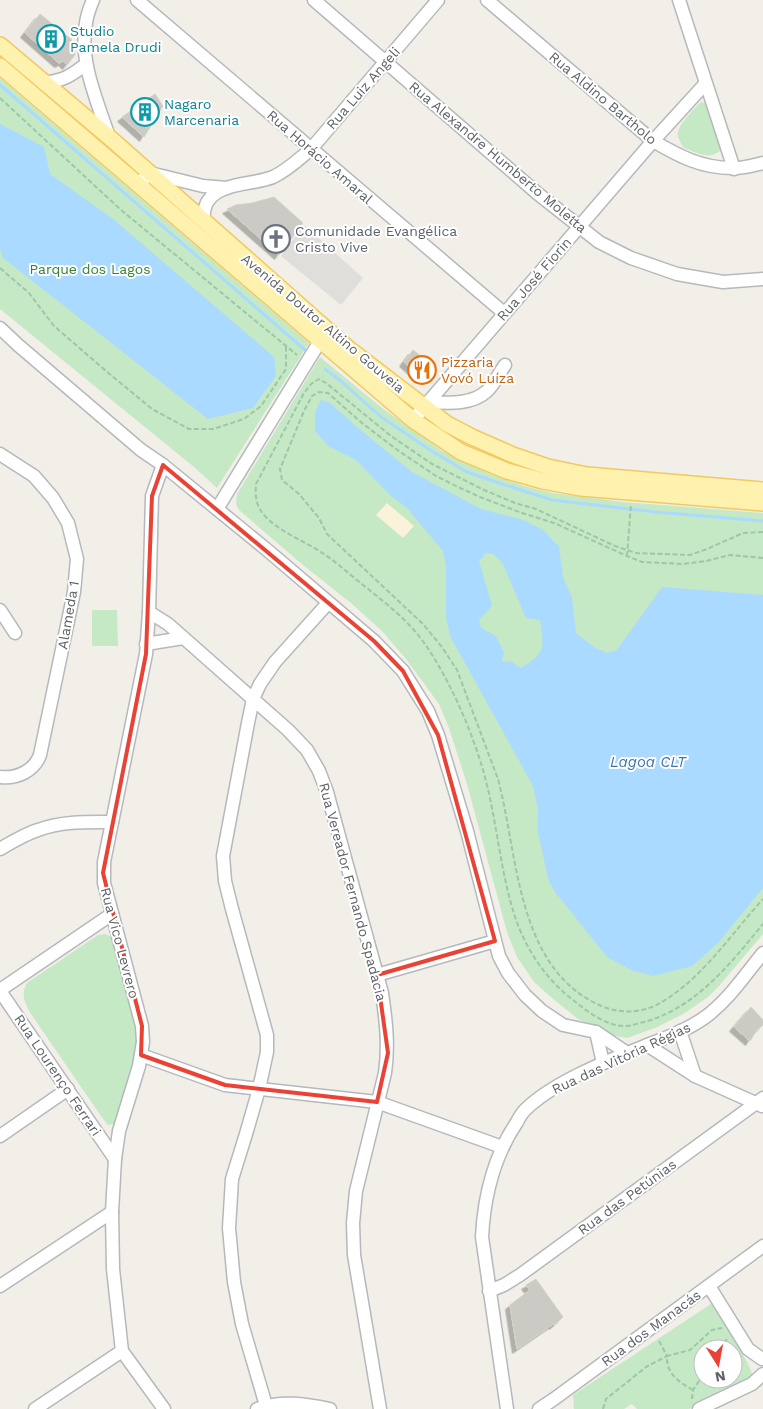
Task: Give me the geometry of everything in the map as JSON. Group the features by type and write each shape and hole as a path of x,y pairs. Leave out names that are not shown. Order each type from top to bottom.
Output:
{"main road":[{"name":"Avenida Doutor Altino Gouveia","path":"0,45 109,137 349,349 427,405 447,424 513,455 548,468 587,475 763,490"},
{"name":"Avenida Doutor Altino Gouveia","path":"0,66 413,420 461,452 507,471 543,481 581,488 763,503"}],"street":[{"path":"93,0 86,21 84,40 85,65 109,137"},
{"name":"Rua Horácio Amaral","path":"137,0 504,314"},
{"name":"Rua Alexandre Humberto Moletta","path":"314,0 536,193 599,242 631,258 677,274 723,282 763,280"},
{"name":"Rua Luiz Angeli","path":"203,220 205,207 213,195 226,188 272,177 292,166 311,149 438,0"},
{"name":"Rua Aldino Bartholo","path":"487,0 653,141 682,158 704,165 734,169 763,163"},
{"path":"670,0 680,5 734,169"},
{"path":"44,83 60,81 71,76 85,65"},
{"name":"Rua José Fiorin","path":"413,420 653,141 705,84"},
{"path":"137,185 150,173"},
{"name":"Rua Luiz Angeli","path":"150,173 203,186 226,188"},
{"path":"2,333 142,450 266,549 374,641 403,671 428,711 438,735 457,795 499,956 508,973 542,1011 563,1025 596,1032 627,1053"},
{"path":"217,509 320,341 324,338 331,338 341,346 349,349"},
{"path":"427,405 452,404 476,398 487,392 505,365"},
{"name":"Alameda 1","path":"0,454 34,476 53,498 68,523 77,560 74,592 38,762 20,775 6,778 0,776"},
{"name":"Rua Vico Levrero","path":"163,465 152,496 146,654 103,873 104,883 142,1026 143,1042 139,1066 119,1131 115,1159 112,1212 113,1269 122,1351 164,1409"},
{"path":"328,603 275,662 260,684 253,699 223,856 225,881 267,1035 267,1052 246,1134 232,1179 229,1228 234,1282 242,1324 263,1408 302,1404 330,1409"},
{"path":"0,610 15,632"},
{"name":"Rua Vereador Fernando Spadacia","path":"149,612 168,624 288,730 307,750 327,792 382,993 387,1026 388,1053 385,1073 356,1191 353,1224 354,1255 380,1409"},
{"path":"146,644 183,638"},
{"path":"0,849 38,830 80,822 112,822"},
{"path":"0,990 112,914"},
{"path":"377,975 495,940"},
{"name":"Rua das Vitória Régias","path":"507,1409 482,1237 483,1217 488,1192 502,1147 525,1110 547,1092 603,1063 680,1031 705,1017 725,1000 763,953"},
{"name":"Rua Lourenço Ferrari","path":"0,990 115,1159"},
{"path":"680,1031 695,1076"},
{"path":"596,1032 603,1063"},
{"path":"647,1045 695,1076 761,1102"},
{"path":"141,1055 225,1085 377,1102 502,1147"},
{"path":"0,1136 68,1089"},
{"name":"Rua das Petúnias","path":"489,1291 504,1285 520,1275 761,1102"},
{"path":"0,1286 112,1212"},
{"name":"Rua dos Manacás","path":"539,1409 556,1404 652,1328 763,1246"},
{"path":"709,1286 748,1349 763,1358 763,1363"},
{"path":"35,1409 122,1351"},
{"path":"696,1404 752,1384 763,1374"}],"path":[{"path":"0,98 121,210 286,347 307,362"},
{"path":"0,268 29,293 54,326 98,364 152,408 189,429 213,429 244,419 260,406 286,368 286,347"},
{"path":"763,532 743,533 707,550 690,555 636,553 627,550 536,509 515,503 484,490 438,468 391,436 326,383 319,380 311,384 304,393 256,484 255,495 257,505 266,517 280,528 324,554 390,607 417,632 437,662 462,715 483,770 502,867 512,908 524,940 543,970 561,991 592,1014 611,1024 627,1026 656,1019 685,1004 711,983 763,924"},
{"path":"763,558 730,555 683,564 642,562 554,523 480,497 436,476 402,454 362,423 328,393 319,392 312,396 280,470 282,480 299,494 318,518 327,534 423,624 442,647 457,670 498,779 519,882 529,920 540,946 556,970 578,992 606,1008 628,1012 647,1009 665,1001 699,972 763,899"},
{"path":"627,556 631,507"},
{"path":"603,1409 606,1399 646,1367 666,1356 690,1350 712,1330 721,1328 731,1321"},
{"path":"652,1328 666,1356 666,1363 676,1380 693,1390 696,1404"}],"highlighted area":[{"path":"163,465 374,641 403,671 438,735 495,941 377,975 388,1053 377,1102 225,1085 141,1055 142,1026 103,873 146,654 152,496"}],"shaded area":[{"path":"304,225 363,278 341,305 281,256"}],"green space":[{"name":"Parque dos Lagos","path":"0,78 309,343 217,488 194,467 0,309"},
{"path":"701,102 710,104 722,149 713,155 703,155 683,147 678,136 680,127"},
{"path":"320,357 382,408 442,451 490,474 524,486 553,493 624,502 763,513 763,934 719,986 708,997 685,1013 655,1028 627,1038 610,1035 578,1019 534,982 517,957 507,932 467,784 449,728 439,704 406,659 382,631 239,510 236,504 237,494"},
{"path":"92,610 117,610 118,646 92,646"},
{"path":"105,934 112,937 140,1038 120,1117 114,1124 108,1125 29,1011 24,994 27,983 98,935"},
{"path":"714,1302 734,1339 693,1339 693,1389 731,1389 689,1409 637,1409 632,1404 624,1409 574,1409 573,1395"},
{"path":"743,1355 748,1364 754,1378 743,1383"}],"sand":[{"path":"387,503 414,526 403,538 376,515"}],"water":[{"name":"Parque dos Lagos","path":"0,124 44,147 50,174 113,219 274,357 276,376 253,408 208,419 2,257 0,248"},
{"name":"Lagoa CLT","path":"321,400 330,403 412,472 481,509 523,520 543,530 559,547 563,577 572,598 576,633 594,647 607,653 617,650 662,587 763,595 763,888 718,943 692,966 653,976 631,970 607,957 555,892 548,879 537,827 538,810 533,786 450,636 446,617 446,567 443,551 407,508 390,495 356,460 328,446 315,431 315,412","holes":["486,553 493,554 502,562 526,618 540,620 542,643 539,654 521,668 512,662 502,661 504,652 496,636 481,628 479,620 492,606 479,561"]}],"building":[{"name":"Studio Pamela Drudi","path":"40,14 72,40 75,55 67,65 63,61 59,63 25,33"},
{"name":"Nagaro Marcenaria","path":"155,94 163,106 144,137 122,117"},
{"name":"Comunidade Evangélica Cristo Vive","path":"274,197 303,223 279,255 227,209 236,205"},
{"path":"413,350 434,366 428,375 422,377 418,375 404,362"},
{"path":"751,1007 763,1020 763,1025 757,1030 750,1041 734,1027"},
{"path":"536,1279 563,1317 517,1349 510,1305 530,1290 526,1285"}],"waterway":[{"path":"0,85 305,350"},
{"path":"325,369 380,416 430,450 467,472 552,500 656,512 763,521"}],"place":[{"name":"Studio Pamela Drudi","path":"51,39"},
{"name":"Nagaro Marcenaria","path":"145,112"},
{"name":"Comunidade Evangélica Cristo Vive","path":"276,239"},
{"name":"Pizzaria Vovó Luíza","path":"422,370"}]}
